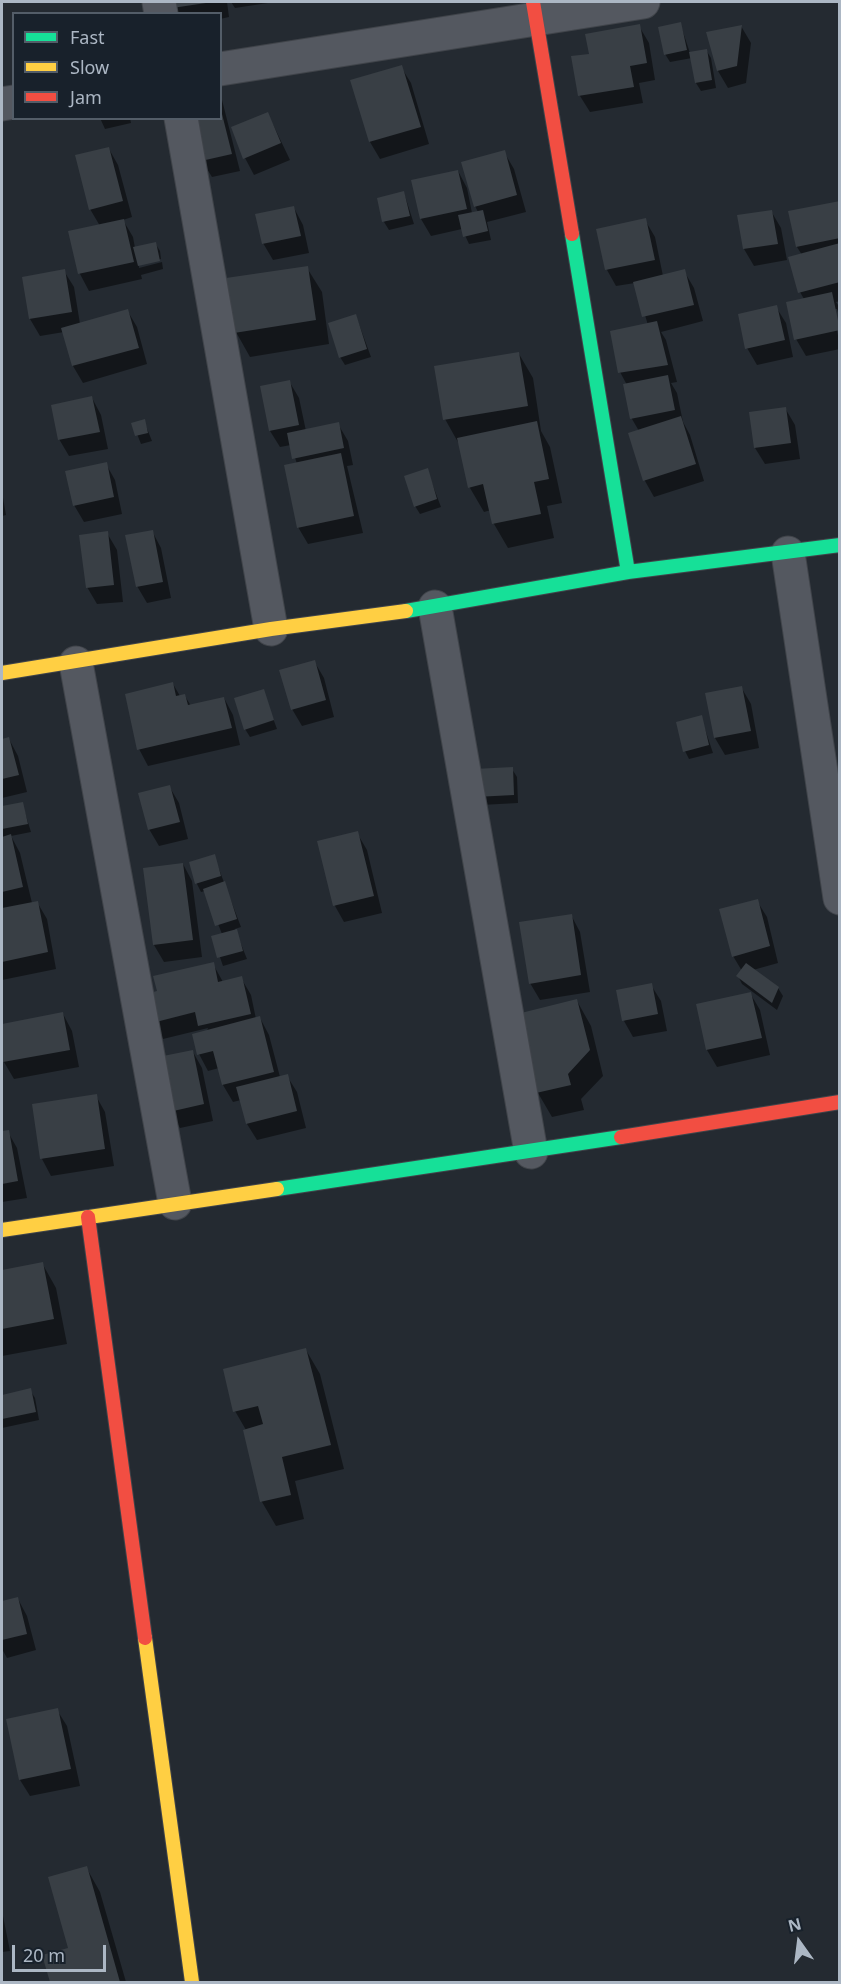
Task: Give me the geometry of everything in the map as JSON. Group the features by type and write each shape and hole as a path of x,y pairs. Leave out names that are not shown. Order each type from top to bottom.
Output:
{"street":[{"path":"222,69 535,10 643,2"},
{"path":"535,10 628,572"},
{"path":"181,120 271,629"},
{"path":"2,673 76,663 271,629 435,607 628,572 840,545"},
{"path":"788,553 840,898"},
{"path":"435,607 531,1152"},
{"path":"76,663 174,1203"},
{"path":"2,1230 531,1152 840,1102"},
{"path":"88,1217 192,1983"}],"building":[{"path":"171,2 206,2 206,3 172,8"},
{"path":"681,22 687,50 664,55 658,27"},
{"path":"640,24 647,63 630,66 634,87 578,96 571,56 589,54 585,34"},
{"path":"742,25 737,66 717,71 706,32"},
{"path":"707,49 712,80 695,83 689,52"},
{"path":"402,65 421,127 369,142 350,80"},
{"path":"268,112 281,143 243,159 231,127"},
{"path":"222,114 232,154 201,161 191,120 222,120"},
{"path":"109,147 123,201 89,210 75,155"},
{"path":"505,150 517,195 474,207 461,162"},
{"path":"458,170 467,209 420,219 411,180"},
{"path":"404,191 410,216 382,222 377,198"},
{"path":"840,201 840,238 796,247 788,211"},
{"path":"294,206 301,236 262,244 255,214"},
{"path":"483,210 488,231 463,237 458,215"},
{"path":"772,210 778,244 743,249 737,215"},
{"path":"646,218 655,260 605,270 596,229"},
{"path":"124,219 134,262 78,274 68,231"},
{"path":"156,242 160,261 138,266 133,247"},
{"path":"840,243 840,282 798,293 788,257"},
{"path":"308,266 316,320 234,333 226,278"},
{"path":"65,269 72,312 29,319 22,277"},
{"path":"685,269 694,305 642,317 633,282"},
{"path":"832,292 840,330 794,340 786,302"},
{"path":"777,305 785,340 745,349 738,314"},
{"path":"128,309 139,348 72,366 61,328"},
{"path":"356,314 367,349 339,358 328,323"},
{"path":"657,321 668,365 618,373 610,331"},
{"path":"519,352 528,406 443,420 434,366"},
{"path":"668,375 675,410 630,419 623,384"},
{"path":"290,380 299,425 269,431 260,386"},
{"path":"92,396 100,432 58,440 51,405"},
{"path":"786,407 791,443 754,448 749,412"},
{"path":"681,416 696,464 643,481 628,433"},
{"path":"145,419 148,433 135,436 131,423"},
{"path":"537,421 549,479 534,482 541,514 492,524 483,484 468,488 457,438"},
{"path":"339,422 344,448 292,459 287,433"},
{"path":"341,453 354,516 297,528 284,465"},
{"path":"107,462 114,497 73,506 65,471"},
{"path":"428,468 437,499 414,507 404,476"},
{"path":"153,530 163,582 136,587 125,535"},
{"path":"108,531 114,585 86,588 79,535"},
{"path":"315,660 326,700 291,710 279,670"},
{"path":"173,682 176,696 185,694 188,705 224,697 232,728 137,750 125,694"},
{"path":"742,686 751,731 714,738 705,693"},
{"path":"264,689 274,720 244,730 234,698"},
{"path":"702,715 709,745 683,752 676,722"},
{"path":"9,737 19,775 2,779 2,739"},
{"path":"513,767 514,795 475,797 474,769"},
{"path":"170,785 180,822 148,830 138,793"},
{"path":"23,802 28,824 2,829 2,806"},
{"path":"358,831 374,896 333,906 317,841"},
{"path":"11,834 23,887 2,892 2,837"},
{"path":"215,854 221,876 195,884 189,862"},
{"path":"183,863 193,940 153,945 143,868"},
{"path":"225,881 237,919 215,926 203,889"},
{"path":"758,899 770,946 732,957 719,909"},
{"path":"38,901 48,952 2,962 2,908"},
{"path":"572,914 581,975 529,984 519,922"},
{"path":"237,929 243,951 217,958 211,936"},
{"path":"214,962 218,982 242,976 251,1014 198,1026 195,1012 152,1023 145,994 157,991 153,976"},
{"path":"746,963 779,987 772,1003 736,976"},
{"path":"652,983 658,1014 622,1021 616,990"},
{"path":"751,992 762,1038 706,1050 696,1004"},
{"path":"577,999 590,1050 568,1074 571,1085 536,1093 517,1014"},
{"path":"63,1012 70,1050 3,1062 2,1024"},
{"path":"260,1016 274,1072 222,1085 213,1051 197,1055 192,1034"},
{"path":"193,1050 204,1104 169,1112 158,1057"},
{"path":"288,1074 297,1111 246,1124 236,1087"},
{"path":"97,1094 105,1149 40,1159 32,1104"},
{"path":"9,1130 18,1181 2,1184 2,1131"},
{"path":"43,1262 54,1319 2,1329 2,1270"},
{"path":"306,1348 331,1445 282,1457 291,1495 260,1502 243,1430 263,1424 258,1406 233,1412 223,1369"},
{"path":"31,1388 36,1412 2,1419 2,1395"},
{"path":"18,1597 27,1634 2,1640 2,1601"},
{"path":"58,1708 71,1769 19,1780 6,1719"},
{"path":"87,1866 120,1982 50,1982 42,1955 68,1948 48,1877"}],"traffic: fast":[{"path":"572,234 628,572"},
{"path":"406,611 628,572 840,545"},
{"path":"277,1189 621,1137"}],"traffic: slow":[{"path":"2,673 271,629 406,611"},
{"path":"2,1230 277,1189"},
{"path":"145,1638 192,1982"}],"traffic: jam":[{"path":"533,2 572,234"},
{"path":"621,1137 840,1102"},
{"path":"88,1217 145,1638"}]}
